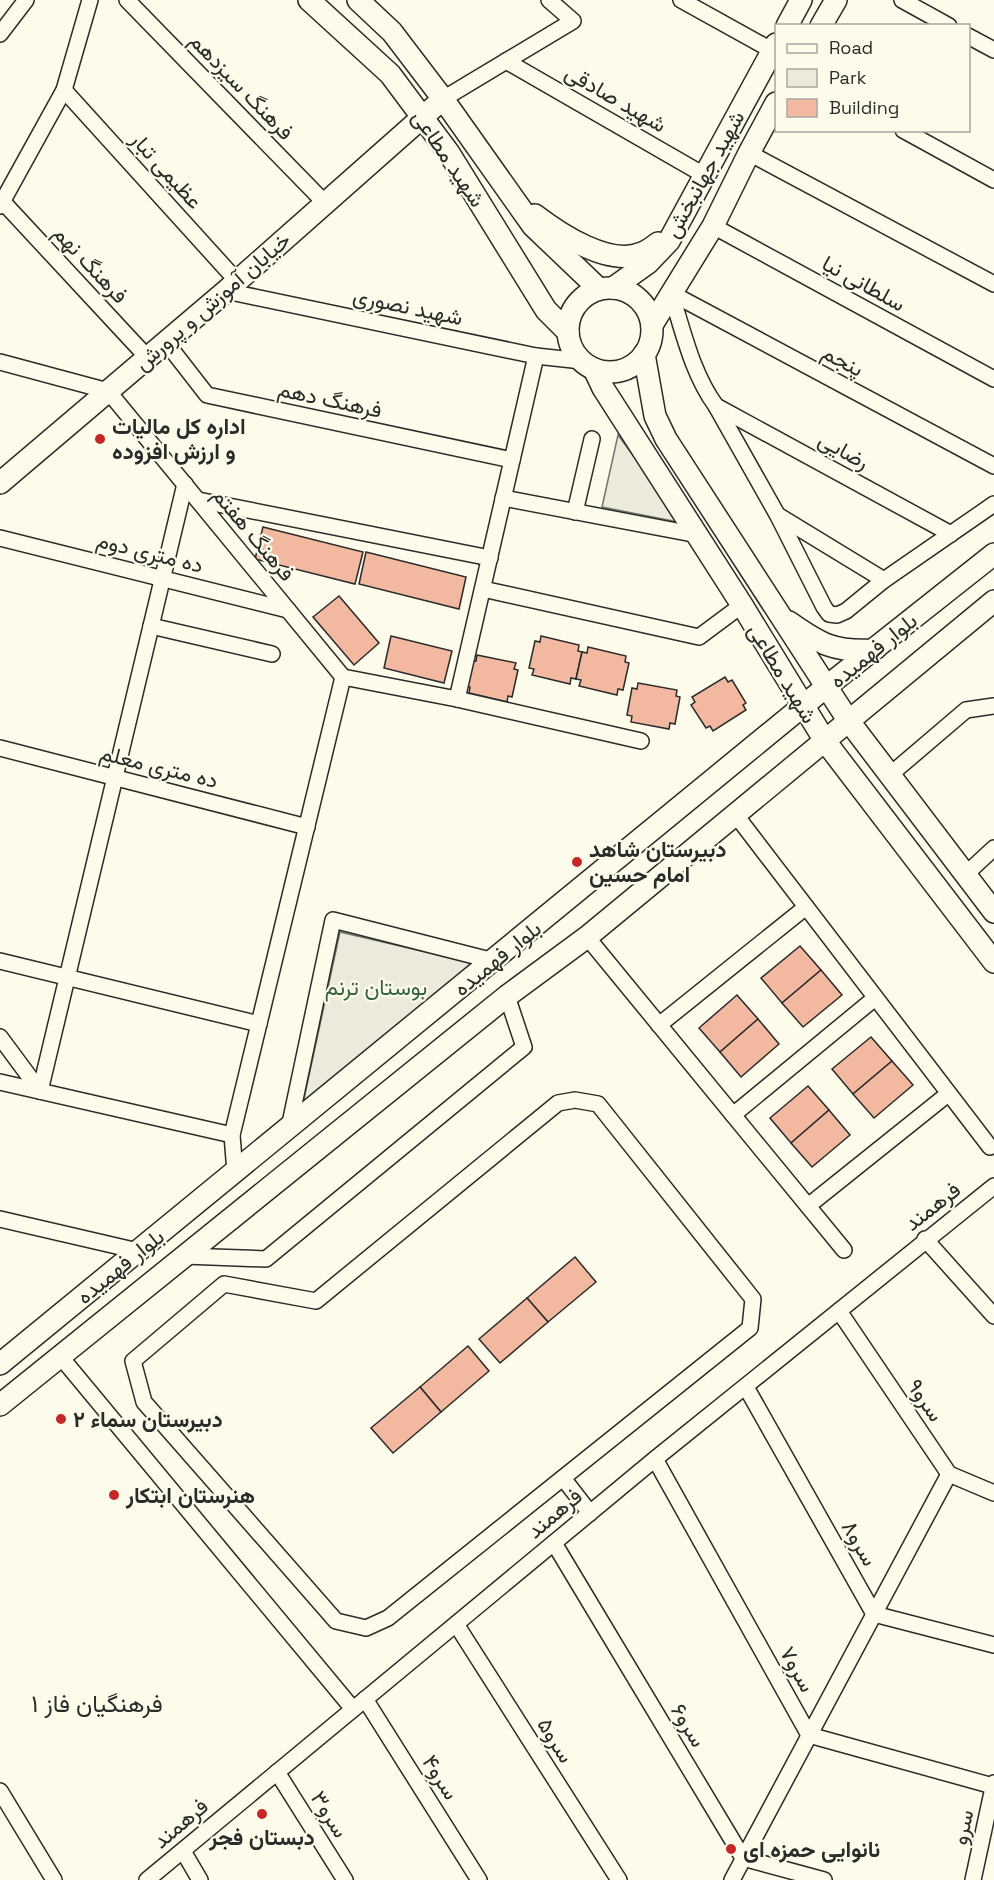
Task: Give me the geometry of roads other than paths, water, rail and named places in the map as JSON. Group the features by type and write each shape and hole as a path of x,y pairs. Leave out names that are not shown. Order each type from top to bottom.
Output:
{"street":[{"path":"0,34 26,0"},
{"path":"1,204 64,90 90,0"},
{"name":"فرهنگ سیزدهم","path":"127,0 325,203"},
{"name":"شهید مطاعی","path":"309,0 390,74 449,153 546,310 568,332"},
{"name":"شهید مطاعی","path":"358,0 392,32 443,99 533,226 606,289"},
{"path":"443,99 573,21 549,0"},
{"path":"681,0 775,48"},
{"path":"788,24 801,0"},
{"path":"822,24 836,0"},
{"path":"902,0 945,24"},
{"path":"970,37 994,50"},
{"name":"شهید جهانبخش","path":"606,289 648,263 669,241 775,48"},
{"name":"شهید صادقی","path":"506,61 704,175"},
{"name":"عظیمی تبار","path":"64,90 232,286"},
{"name":"خیابان آموزش و پرورش","path":"0,483 232,286 443,99"},
{"name":"شهید جهانبخش","path":"652,325 712,226 775,108"},
{"path":"907,132 994,180"},
{"path":"749,153 994,284"},
{"path":"510,194 561,233 581,244 610,255 623,257 641,254 663,240 679,225"},
{"name":"فرهنگ نهم","path":"1,204 147,357"},
{"name":"سلطانی نیا","path":"712,226 994,379"},
{"name":"شهید نصوری","path":"232,286 536,356 588,365"},
{"path":"606,289 627,291 639,299 648,311 652,325 652,335 644,354 627,369 616,372 605,372 588,365 574,353 568,332 569,318 576,305 586,295 606,289"},
{"path":"671,293 696,370 705,390 778,516 829,614 837,615 846,611 884,580 994,504"},
{"name":"پنجم","path":"671,293 994,466"},
{"name":"فرهنگ دهم","path":"165,341 207,395 512,460"},
{"name":"شهید مطاعی","path":"644,354 655,416 666,439 848,720 994,912"},
{"path":"458,699 536,356"},
{"path":"0,362 108,391"},
{"name":"شهید مطاعی","path":"588,365 698,535 825,741 994,962"},
{"name":"فرهنگ هفتم","path":"108,391 343,677"},
{"name":"رضایی","path":"716,406 951,534"},
{"path":"575,512 592,439"},
{"path":"40,1091 185,484"},
{"path":"503,498 698,535"},
{"path":"198,500 490,558"},
{"path":"778,516 884,580"},
{"name":"ده متری دوم","path":"0,538 288,610"},
{"name":"بلوار فهمیده","path":"0,1364 826,687 994,554"},
{"path":"483,589 699,637 742,605"},
{"name":"بلوار فهمیده","path":"0,1404 507,996 587,937 994,601"},
{"path":"783,619 816,640 842,650 873,650 886,640"},
{"path":"151,626 272,654"},
{"path":"235,1172 232,1135 343,677 458,699 641,741"},
{"path":"891,774 966,710 994,706"},
{"name":"ده متری معلم","path":"0,748 307,827"},
{"path":"735,814 990,1147"},
{"path":"966,874 994,848"},
{"path":"659,1024 806,907"},
{"path":"289,1128 333,920 494,961"},
{"path":"587,937 844,1250"},
{"path":"0,961 259,1024"},
{"path":"185,1256 266,1259 524,1047 507,996"},
{"path":"733,1115 875,998"},
{"path":"0,1037 40,1091"},
{"path":"0,1082 232,1135"},
{"path":"808,1206 948,1094"},
{"path":"575,1100 598,1104 753,1299 750,1328 563,1478 388,1618 366,1628 336,1622 144,1402 133,1361 224,1284 316,1301 558,1103 575,1100"},
{"name":"فرهمند","path":"147,1880 655,1459 925,1239 994,1186"},
{"path":"0,1219 138,1251"},
{"path":"925,1239 994,1316"},
{"name":"سرو۹","path":"839,1311 949,1474"},
{"path":"60,1356 353,1709"},
{"name":"سرو۸","path":"746,1387 874,1614"},
{"name":"سرو۷","path":"655,1459 809,1735"},
{"path":"732,1880 949,1474 994,1493"},
{"path":"563,1478 590,1513"},
{"name":"سرو۶","path":"554,1543 743,1858"},
{"path":"874,1614 994,1645"},
{"name":"سرو۵","path":"456,1624 619,1880"},
{"name":"سرو۴","path":"366,1699 479,1880"},
{"path":"809,1735 994,1785"},
{"name":"سرو۳","path":"277,1772 345,1880"},
{"name":"سرو","path":"973,1880 994,1785"},
{"path":"0,1791 54,1880"},
{"path":"183,1851 201,1880"},
{"path":"743,1858 824,1880"}],"place":[{"name":"اداره کل مالیات و ارزش افزوده","path":"100,439"},
{"name":"دبیرستان شاهد امام حسین","path":"577,862"},
{"name":"دبیرستان سماء ٢","path":"61,1419"},
{"name":"هنرستان ابتکار","path":"114,1495"},
{"name":"دبستان فجر","path":"262,1814"},
{"name":"نانوایی حمزه ای","path":"731,1849"}],"district":[{"name":"فرهنگیان فاز ۱","path":"97,1704"}],"park label":[{"name":"بوستان ترنم","path":"376,987"}]}
